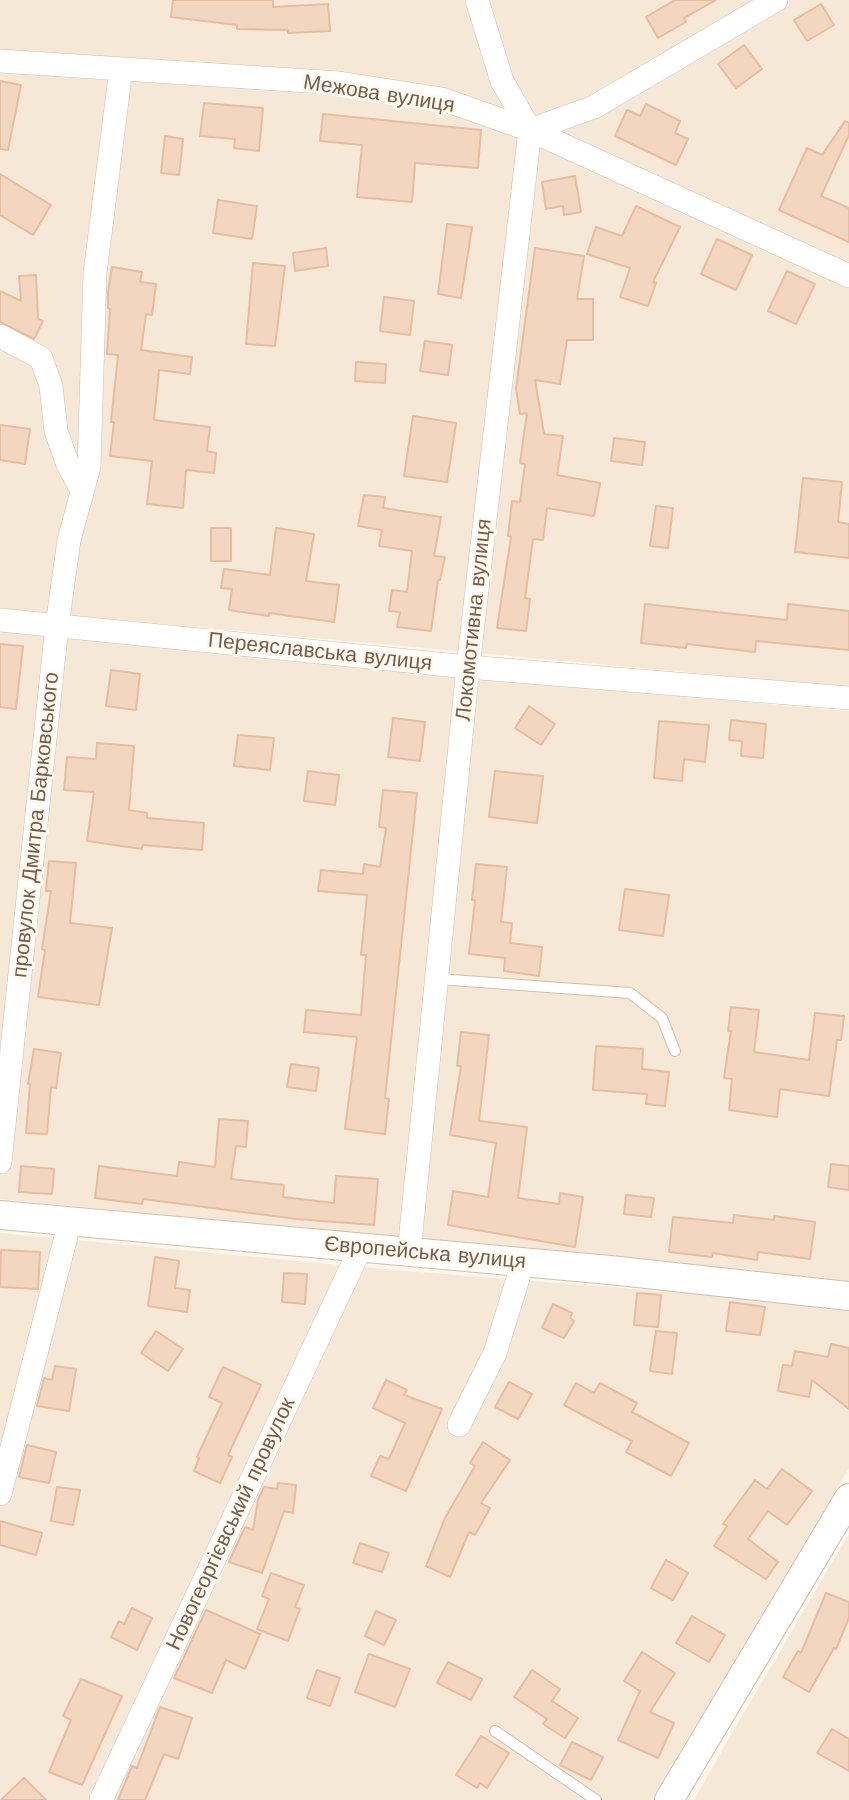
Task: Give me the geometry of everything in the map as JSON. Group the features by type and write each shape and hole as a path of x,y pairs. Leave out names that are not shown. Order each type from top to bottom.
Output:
{"street":[{"path":"477,0 502,81 530,130 594,107 776,0"},
{"name":"Межова вулиця","path":"0,61 339,83 442,99 530,130 849,276"},
{"name":"провулок Дмитра Барковського","path":"0,1162 57,626 69,540 89,467 95,273 121,69"},
{"name":"Локомотивна вулиця","path":"409,1252 468,667 530,130"},
{"path":"0,336 41,358 51,386 55,431 82,491"},
{"name":"Переяславська вулиця","path":"0,620 468,667 849,698"},
{"name":"Європейська вулиця","path":"0,1215 523,1262 849,1296"},
{"path":"0,1494 70,1221"},
{"name":"Новогеоргієвський провулок","path":"101,1800 362,1247"},
{"path":"459,1425 495,1353 523,1262"},
{"path":"669,1800 849,1498"}],"lane":[{"path":"438,979 630,993 662,1018 675,1051"},
{"path":"495,1731 596,1800"}],"shaded area":[{"path":"0,0 849,0 849,687 0,609"},
{"path":"0,629 505,681 849,711 849,1281 0,1199"},
{"path":"0,1233 406,1271 849,1306 849,1468 651,1800 0,1800"},
{"path":"849,1534 849,1800 694,1800 735,1728"}],"building":[{"path":"173,0 273,0 273,7 328,4 330,31 288,33 288,30 237,29 237,25 171,17"},
{"path":"675,0 716,0 684,18 686,22 658,38 646,17"},
{"path":"821,4 834,25 807,41 794,20"},
{"path":"744,45 762,69 736,88 718,64"},
{"path":"0,81 21,85 8,150 0,149"},
{"path":"204,103 263,108 259,151 234,148 235,139 200,136"},
{"path":"646,104 680,121 675,133 688,139 676,165 615,136 627,110 640,116"},
{"path":"323,114 481,130 478,168 415,163 412,202 357,197 362,145 320,141"},
{"path":"845,121 849,123 849,135 821,196 849,208 849,242 779,210 807,148 822,155"},
{"path":"165,136 183,139 179,175 161,173"},
{"path":"0,174 51,205 33,235 0,215"},
{"path":"575,176 581,212 564,215 563,206 546,209 542,182"},
{"path":"218,200 257,206 252,239 213,233"},
{"path":"636,206 680,227 653,282 656,283 648,306 620,297 630,268 587,254 596,227 622,236"},
{"path":"447,224 472,227 461,298 438,294"},
{"path":"717,239 752,255 736,290 701,274"},
{"path":"326,248 328,266 295,271 293,253"},
{"path":"535,248 584,256 577,299 593,299 593,340 567,340 560,384 535,380 544,434 563,436 557,475 600,483 594,516 547,508 543,540 533,539 525,598 530,599 526,631 497,628 511,537 508,536 512,501 520,502 525,464 520,463 527,413 520,414 516,389"},
{"path":"253,263 285,266 275,346 246,344"},
{"path":"112,267 142,272 140,282 156,284 152,315 146,314 141,350 192,357 190,374 159,370 154,420 210,427 207,451 216,453 214,473 186,470 183,508 147,504 152,461 110,456 118,355 107,354 110,309 108,292"},
{"path":"787,271 815,284 796,324 768,311"},
{"path":"36,275 38,319 43,321 34,339 0,322 0,291 21,301 19,276"},
{"path":"384,297 414,301 410,335 380,331"},
{"path":"425,341 452,345 448,375 420,371"},
{"path":"356,362 386,364 385,383 355,381"},
{"path":"413,416 456,423 447,482 404,476"},
{"path":"0,425 30,429 25,464 0,460"},
{"path":"614,438 645,442 642,465 611,461"},
{"path":"803,478 842,482 838,522 849,524 849,558 795,552"},
{"path":"364,495 385,497 383,508 441,517 434,556 445,557 438,580 431,631 397,627 400,612 389,611 392,590 407,592 412,551 379,546 382,530 358,526"},
{"path":"656,506 673,508 668,548 650,546"},
{"path":"211,528 231,528 231,561 211,561"},
{"path":"276,528 314,534 306,581 339,585 334,622 229,610 232,589 221,588 224,569 270,575"},
{"path":"645,604 787,620 788,604 849,611 849,650 756,641 755,652 687,644 686,648 641,643"},
{"path":"0,644 23,646 16,709 0,707"},
{"path":"111,670 140,674 136,710 106,706"},
{"path":"529,706 555,724 541,745 515,728"},
{"path":"393,718 425,722 420,761 388,757"},
{"path":"731,720 766,724 763,758 741,756 742,741 729,740"},
{"path":"659,721 709,725 705,762 684,759 682,781 654,778"},
{"path":"238,735 274,738 270,770 234,766"},
{"path":"97,743 134,746 129,810 147,813 147,818 204,823 202,850 143,845 142,849 87,841 94,792 64,790 67,757 96,759"},
{"path":"308,771 339,775 335,805 304,801"},
{"path":"495,771 543,776 537,823 489,817"},
{"path":"383,790 417,793 385,1098 389,1099 385,1134 345,1129 357,1037 304,1032 306,1010 361,1015 366,955 361,955 367,895 318,891 321,870 363,874 364,864 380,867 386,828 379,827"},
{"path":"49,861 76,863 70,923 112,928 99,1005 38,997 51,891 46,891"},
{"path":"476,864 507,867 501,922 512,923 510,943 542,947 539,976 504,971 505,958 469,954"},
{"path":"625,889 669,895 663,936 619,930"},
{"path":"731,1007 759,1010 754,1052 809,1060 815,1013 844,1016 841,1040 837,1040 829,1096 780,1089 777,1117 729,1110 732,1079 724,1078 731,1031 728,1031"},
{"path":"461,1032 489,1035 479,1121 527,1127 518,1198 559,1204 560,1193 583,1197 575,1247 448,1225 453,1191 488,1197 496,1143 450,1135 461,1066 457,1066"},
{"path":"596,1046 643,1049 642,1069 669,1072 665,1106 646,1104 647,1094 593,1090"},
{"path":"34,1049 61,1053 56,1088 51,1087 47,1134 26,1133 28,1084"},
{"path":"291,1064 319,1068 316,1091 287,1087"},
{"path":"219,1119 248,1121 246,1147 236,1146 231,1179 284,1185 283,1197 334,1203 336,1176 378,1179 374,1225 297,1219 143,1199 142,1204 95,1198 99,1166 177,1176 179,1162 215,1167"},
{"path":"831,1164 849,1166 849,1190 828,1187"},
{"path":"21,1166 54,1169 52,1194 19,1192"},
{"path":"626,1195 654,1198 651,1217 624,1214"},
{"path":"734,1215 774,1220 774,1216 815,1222 810,1259 758,1252 757,1260 713,1253 712,1257 669,1252 673,1217 733,1223"},
{"path":"1,1250 40,1252 38,1289 0,1287"},
{"path":"155,1257 179,1261 175,1288 190,1290 187,1312 148,1306"},
{"path":"284,1273 307,1274 305,1304 282,1302"},
{"path":"637,1293 661,1295 658,1327 634,1325"},
{"path":"730,1302 765,1307 760,1335 726,1331"},
{"path":"553,1304 572,1313 570,1318 574,1321 564,1338 542,1328"},
{"path":"156,1331 183,1349 168,1371 141,1353"},
{"path":"656,1331 677,1333 672,1374 650,1371"},
{"path":"831,1344 849,1348 849,1409 812,1380 809,1397 778,1391 783,1365 792,1366 795,1351 828,1357"},
{"path":"55,1366 76,1369 69,1411 37,1406 44,1378 52,1380"},
{"path":"223,1367 261,1385 228,1455 232,1457 220,1483 194,1471 199,1459 197,1457 222,1403 209,1397"},
{"path":"386,1380 407,1390 404,1395 442,1409 406,1491 371,1476 380,1456 389,1459 405,1423 373,1408"},
{"path":"509,1382 532,1394 518,1419 495,1407"},
{"path":"576,1383 594,1393 600,1383 637,1403 632,1412 689,1443 671,1476 626,1452 632,1441 564,1405"},
{"path":"483,1442 510,1460 481,1503 490,1508 475,1535 469,1532 450,1577 426,1566 445,1518 475,1466 470,1463"},
{"path":"27,1445 56,1452 49,1483 19,1477"},
{"path":"782,1469 812,1491 787,1525 768,1511 748,1539 778,1562 766,1579 714,1546 727,1526 723,1524 755,1480 767,1489"},
{"path":"278,1483 296,1485 293,1513 284,1511 262,1573 229,1562 245,1527 253,1530 258,1500 264,1487 277,1489"},
{"path":"57,1487 80,1490 73,1525 51,1521"},
{"path":"0,1521 42,1533 36,1555 0,1545"},
{"path":"360,1543 389,1553 382,1572 353,1563"},
{"path":"666,1560 688,1573 673,1600 651,1588"},
{"path":"271,1573 304,1585 295,1607 300,1609 288,1641 257,1629 269,1599 262,1596"},
{"path":"826,1593 849,1602 849,1618 836,1649 834,1648 809,1692 783,1677 798,1651 801,1653"},
{"path":"132,1608 152,1618 137,1650 111,1637 119,1621 124,1624"},
{"path":"206,1610 260,1634 245,1669 226,1660 212,1693 174,1678"},
{"path":"376,1611 396,1620 384,1645 365,1636"},
{"path":"692,1616 725,1635 709,1662 676,1643"},
{"path":"642,1652 675,1673 650,1712 674,1723 658,1758 618,1740 640,1691 624,1681"},
{"path":"369,1654 410,1669 395,1707 355,1692"},
{"path":"448,1662 482,1679 471,1700 437,1683"},
{"path":"317,1670 340,1678 330,1706 307,1698"},
{"path":"532,1670 560,1689 552,1701 578,1718 565,1738 543,1724 547,1719 514,1697"},
{"path":"81,1679 122,1696 82,1785 49,1772 71,1720 63,1716"},
{"path":"160,1707 192,1718 178,1759 164,1754 145,1800 118,1800 132,1766 137,1768"},
{"path":"832,1729 849,1739 849,1771 817,1753"},
{"path":"481,1736 509,1753 487,1788 480,1783 477,1788 456,1775"},
{"path":"572,1742 603,1757 591,1780 560,1765"},
{"path":"24,1778 46,1800 1,1800"}]}
